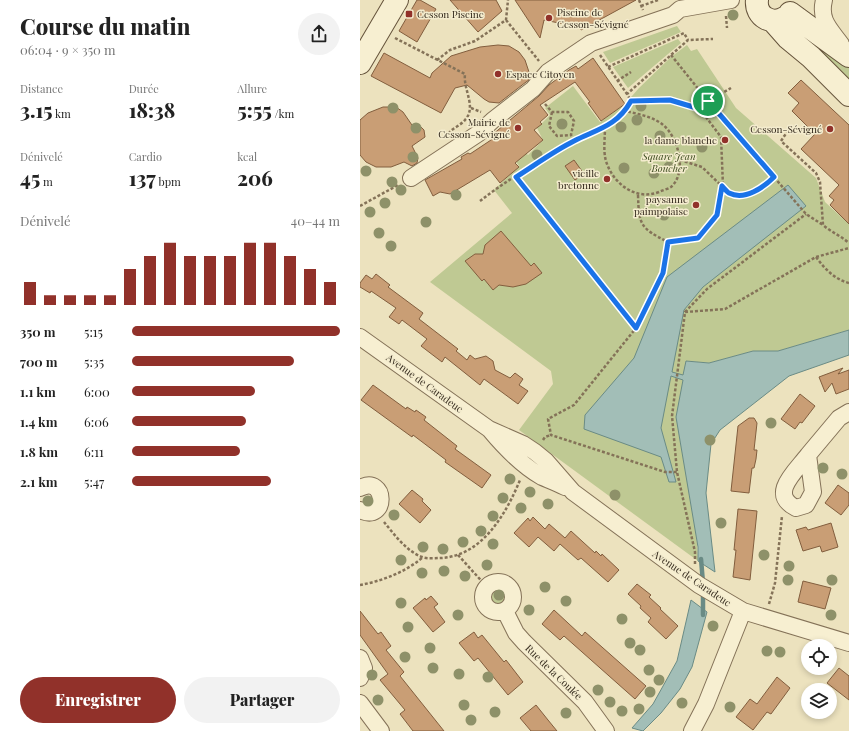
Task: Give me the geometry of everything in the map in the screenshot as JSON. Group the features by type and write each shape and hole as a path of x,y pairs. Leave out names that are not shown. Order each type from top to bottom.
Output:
{"main road":[{"path":"360,63 397,0"},
{"path":"758,0 758,9 764,18 785,12 849,55"},
{"path":"785,12 788,38 811,57 849,95"}],"street":[{"path":"824,0 822,11 824,22 849,55"},
{"path":"411,178 480,133 493,120 533,89 548,72 590,43 673,15 680,9 712,2 728,6"},
{"name":"Avenue de Caradeuc","path":"360,337 489,429 523,444 535,452 546,461 573,492"},
{"path":"808,455 813,492 806,505 796,508 788,504 783,495 785,484 808,455 838,418 849,412"},
{"name":"Avenue de Caradeuc","path":"489,429 508,452 524,465 542,477 573,492 687,577 720,598 743,611 849,643"},
{"path":"360,488 371,486 379,492 381,502 368,510"},
{"path":"498,582 506,584 511,590 512,602 505,611 494,612 487,608 483,597 487,586 498,582"},
{"name":"Rue de la Coulée","path":"505,611 516,633 585,702 606,731"},
{"path":"692,731 706,704 743,611"},
{"path":"360,658 364,668 360,678"},
{"path":"360,703 381,731"}],"path":[{"path":"508,0 506,20 548,72"},
{"path":"638,0 642,7 658,0"},
{"path":"727,28 728,6"},
{"path":"386,19 393,24 393,36 465,74 464,81 470,108 465,120"},
{"path":"437,60 450,50 476,41 506,20"},
{"path":"608,67 684,34 688,40"},
{"path":"627,94 688,40 713,39"},
{"path":"590,43 631,101"},
{"path":"670,55 806,214 849,243"},
{"path":"617,81 631,72"},
{"path":"700,109 708,101 731,88"},
{"path":"631,101 670,100 700,109 721,137 722,186 717,215 698,238 668,242 646,230 638,214 638,195"},
{"path":"480,201 494,190 574,141 605,128 625,111 631,101"},
{"path":"545,104 552,112 568,112 574,121 571,135 574,141"},
{"path":"470,108 477,109"},
{"path":"605,128 606,160 609,170 617,181 626,189 638,195 654,194 670,187 678,178 680,160 674,141 668,130 652,118 625,111"},
{"path":"552,112 549,126 557,136 571,135"},
{"path":"791,126 781,141 816,173 820,182 823,225"},
{"path":"680,160 702,167 729,193 745,195 767,184 774,177"},
{"path":"516,177 636,328"},
{"path":"360,206 411,178"},
{"path":"687,577 696,564 695,552 676,472 672,416 685,312 707,289 806,214"},
{"path":"668,242 663,273 636,328 574,405 548,419 551,435 665,472 676,472"},
{"path":"685,312 724,309 816,257 849,248"},
{"path":"816,257 825,270 841,281 849,282"},
{"path":"368,510 402,542 423,557 448,558 458,555 478,543 494,526 508,507 524,465"},
{"path":"768,607 774,583 782,517 788,504"},
{"path":"458,555 487,586"},
{"path":"360,585 374,582 408,569 423,557"}],"green space":[{"path":"677,26 681,32 610,63 603,52"},
{"path":"802,28 849,63 849,81 794,36"},
{"path":"678,39 681,43 628,88 613,67"},
{"name":"Square Jean Boucher","path":"687,45 691,51 697,49 736,108 816,178 825,202 849,224 849,330 778,351 753,351 709,363 686,361 698,561 519,430 553,384 551,371 430,282 512,213 494,190 519,166 510,153 518,145 528,155 543,140 537,128 550,115 545,108 573,86 600,122 625,104 671,57"},
{"path":"498,588 504,591 507,597 504,603 498,606 492,603 489,597 492,591"}],"water":[{"path":"788,185 806,206 703,287 684,310 672,372 683,375 686,361 709,363 753,351 778,351 849,330 849,355 789,376 720,430 711,444 706,493 715,572 698,561 698,547 676,417 683,380 671,376 661,428 676,482 669,482 661,457 584,429 585,415 634,358 667,277"},
{"path":"691,600 707,612 692,667 680,689 661,713 643,731 632,728 653,704 677,661"}],"building":[{"path":"417,0 420,0 436,9 417,42 399,31"},
{"path":"450,0 496,0 502,11 478,32"},
{"name":"Piscine de Cesson-Sévigné","path":"515,0 636,0 581,30 579,27 544,20 540,38"},
{"path":"498,45 509,46 519,52 525,60 529,72 529,80 499,103 489,102 467,85 455,88 441,113 371,76 384,53 430,78 432,73 451,56 480,47"},
{"name":"Mairie de Cesson-Sévigné","path":"593,58 625,104 601,121 588,103 590,102 575,82 540,105 548,115 540,122 542,124 534,130 543,140 515,163 519,167 500,183 490,170 450,194 440,192 433,196 425,180 462,159 461,157 468,153 470,154 494,138 492,135 539,96 549,85 569,70 576,66 578,69"},
{"name":"Cesson-Sévigné","path":"801,80 849,125 849,224 830,205 834,200 829,196 839,185 801,149 815,134 792,111 799,103 788,93"},
{"path":"383,107 396,107 403,112 414,128 421,127 424,130 425,137 412,146 418,158 417,163 412,166 404,162 391,167 376,167 366,162 360,155 360,120 368,113"},
{"path":"574,160 584,174 575,180 565,166"},
{"path":"501,231 531,266 534,263 542,273 526,284 513,287 499,285 493,290 484,279 482,281 465,261 475,254 483,254 485,245"},
{"path":"376,274 390,285 388,287 423,313 419,319 458,349 456,351 467,360 470,355 475,359 486,356 493,361 495,370 510,378 515,373 523,379 519,385 528,391 518,404 484,379 480,385 445,357 442,362 421,346 427,339 402,320 399,324 389,317 396,308 371,291 370,293 360,287 360,283 366,275 372,279"},
{"path":"843,368 838,374 849,370 849,389 836,394 832,383 825,392 819,377"},
{"path":"373,385 406,409 407,407 415,412 416,410 426,417 424,420 457,446 455,449 491,475 482,488 445,462 446,460 413,435 412,437 361,400"},
{"path":"800,394 815,406 802,423 800,422 795,429 781,419"},
{"path":"749,418 754,418 757,423 754,450 757,450 754,468 752,468 749,493 731,491 738,426"},
{"path":"838,485 849,493 849,505 841,515 825,503"},
{"path":"412,490 423,499 422,501 431,510 420,523 399,504"},
{"path":"738,509 757,511 750,580 733,577"},
{"path":"533,517 545,529 549,524 565,538 571,531 595,553 596,551 601,556 602,554 619,570 608,582 581,558 578,560 560,544 554,551 538,537 529,547 514,533 528,518 530,521"},
{"path":"831,523 838,547 822,552 820,546 803,551 796,530 806,527 808,530"},
{"path":"803,581 831,588 825,609 798,602"},
{"path":"637,584 651,595 649,597 678,626 666,639 648,622 651,618 628,594"},
{"path":"431,596 438,604 434,607 445,622 433,632 413,608 425,598 426,600"},
{"path":"554,610 582,636 585,632 646,686 635,699 564,636 560,640 542,624"},
{"path":"360,611 378,634 381,632 391,646 386,650 404,672 400,676 444,731 413,731 400,714 405,710 380,680 388,674 360,635"},
{"path":"474,632 478,638 482,635 504,662 506,660 523,682 508,695 478,658 474,661 459,643"},
{"path":"839,668 849,676 849,700 837,691 837,683 827,683 833,675 837,675 837,670"},
{"path":"777,677 790,688 771,714 767,712 753,730 736,717 750,699 757,704"},
{"path":"536,705 557,731 531,731 520,718"}],"waterway":[{"path":"701,559 703,583"},
{"path":"703,591 703,615"}],"place":[{"name":"Cesson Piscine","path":"409,14"},
{"name":"Piscine de Cesson-Sévigné","path":"549,18"},
{"name":"Espace Citoyen","path":"498,74"},
{"name":"Mairie de Cesson-Sévigné","path":"518,128"},
{"name":"Cesson-Sévigné","path":"830,129"},
{"name":"la dame blanche","path":"725,140"},
{"name":"vieille bretonne","path":"607,179"},
{"name":"paysanne paimpolaise","path":"696,205"}],"route":[{"path":"670,100 700,109 708,101 774,177 767,184 745,195 729,193 722,186 717,215 698,238 668,242 663,273 636,328 516,177 574,141 605,128 625,111 631,101 670,100"}]}
